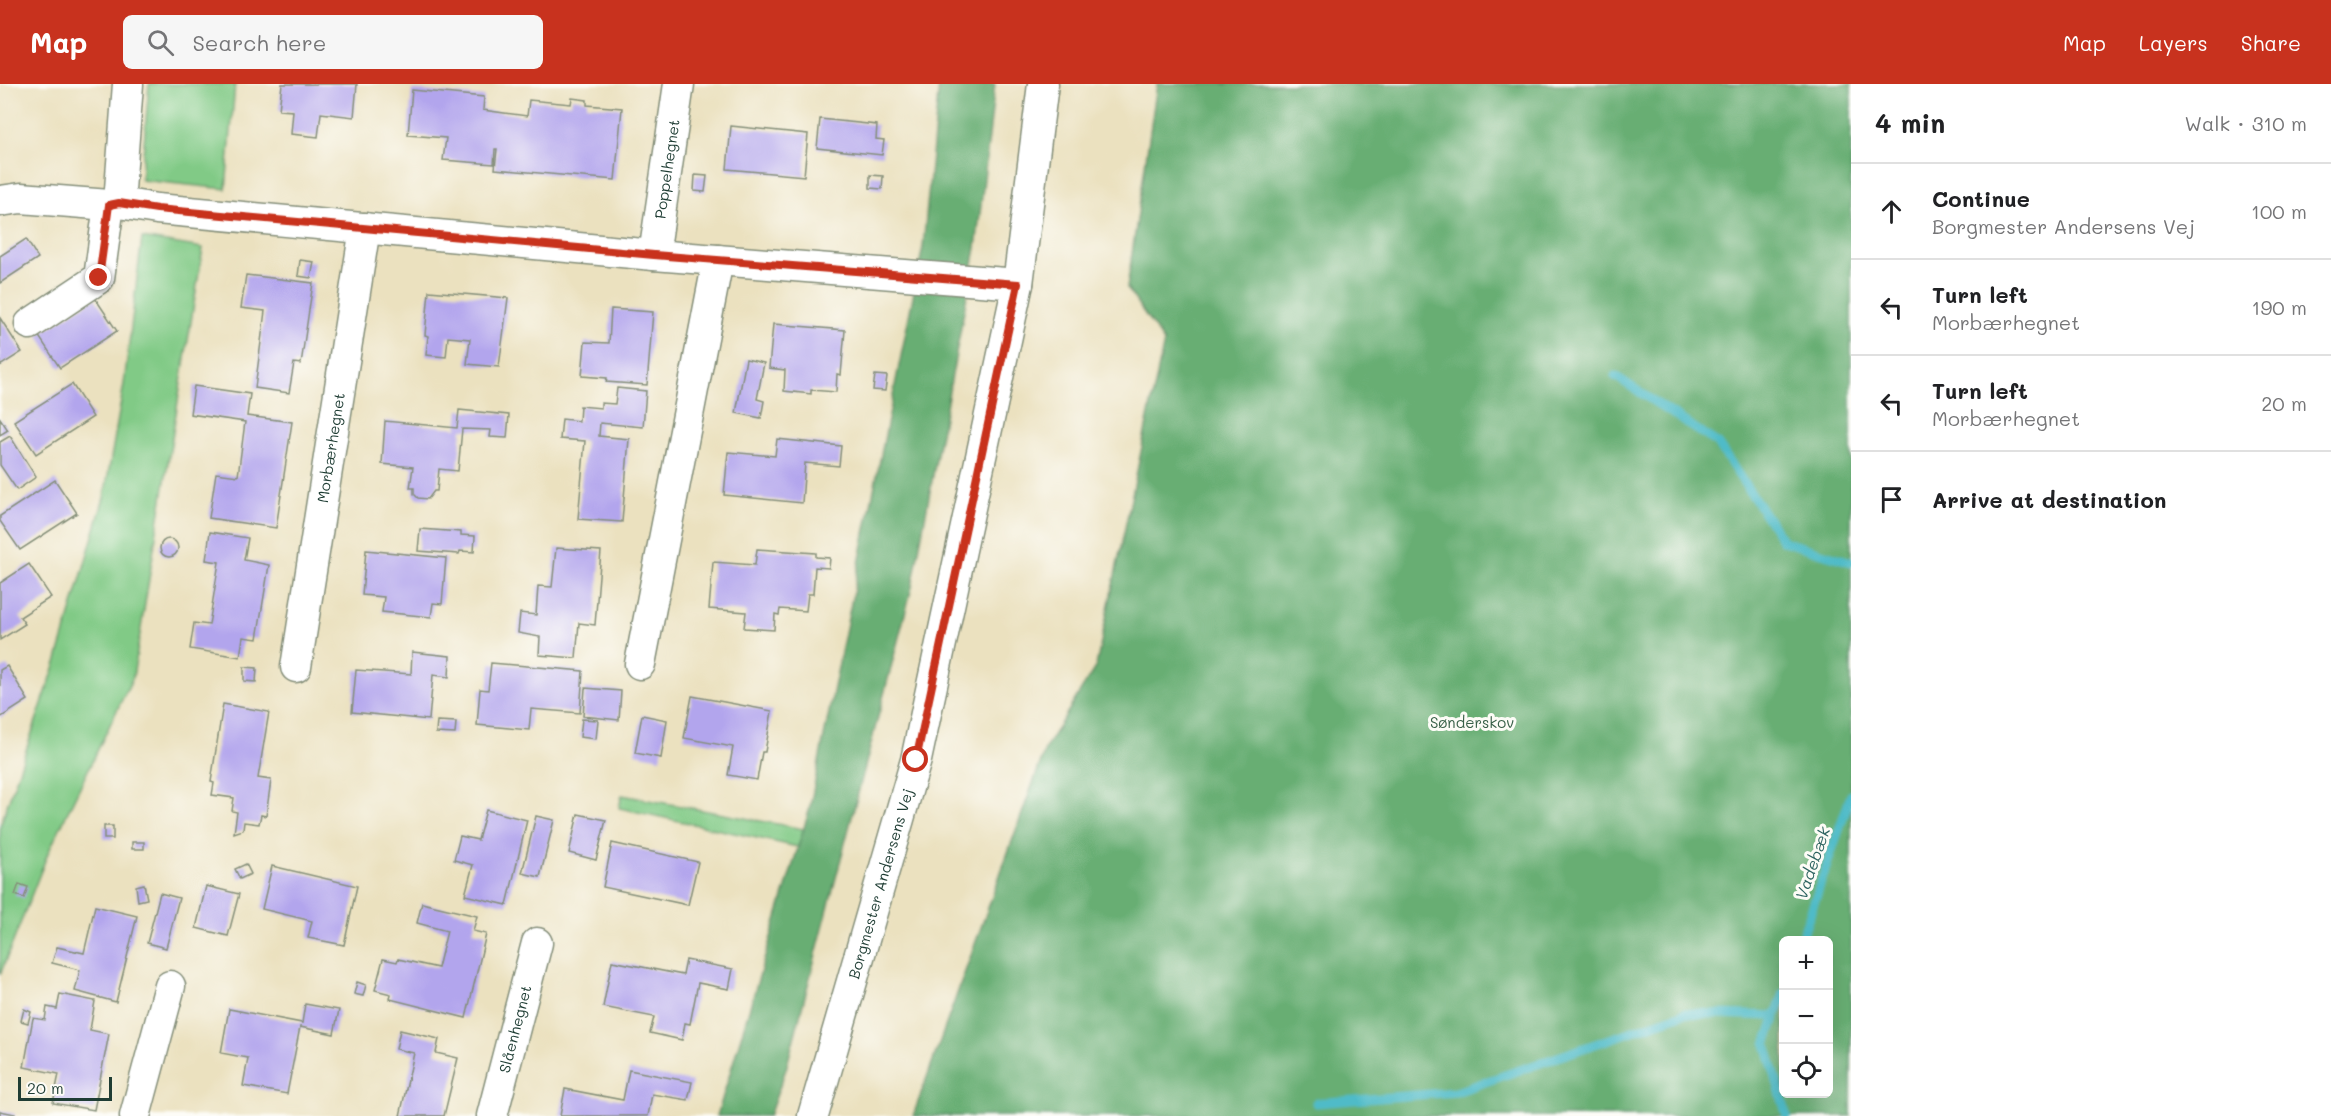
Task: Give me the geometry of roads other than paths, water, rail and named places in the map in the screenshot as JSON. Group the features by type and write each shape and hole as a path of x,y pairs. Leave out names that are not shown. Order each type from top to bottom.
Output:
{"street":[{"path":"30,324 99,278 114,204 128,84"},
{"name":"Poppelhegnet","path":"654,255 680,84"},
{"name":"Borgmester Andersens Vej","path":"813,1116 916,760 1018,284 1042,84"},
{"path":"0,201 21,198 114,204 654,255 1018,284"},
{"name":"Morbærhegnet","path":"296,667 365,228"},
{"path":"640,664 718,260"},
{"name":"Slåenhegnet","path":"492,1116 537,943"},
{"path":"135,1116 170,986"}],"waterway":[{"path":"1615,376 1717,443 1783,541 1851,562"},
{"name":"Vadebæk","path":"1802,936 1851,795"},
{"name":"Vadebæk","path":"1779,1007 1766,1044 1787,1116"},
{"path":"1316,1103 1456,1092 1685,1013 1775,1016"}],"park label":[{"name":"Sønderskov","path":"1472,722"}]}
